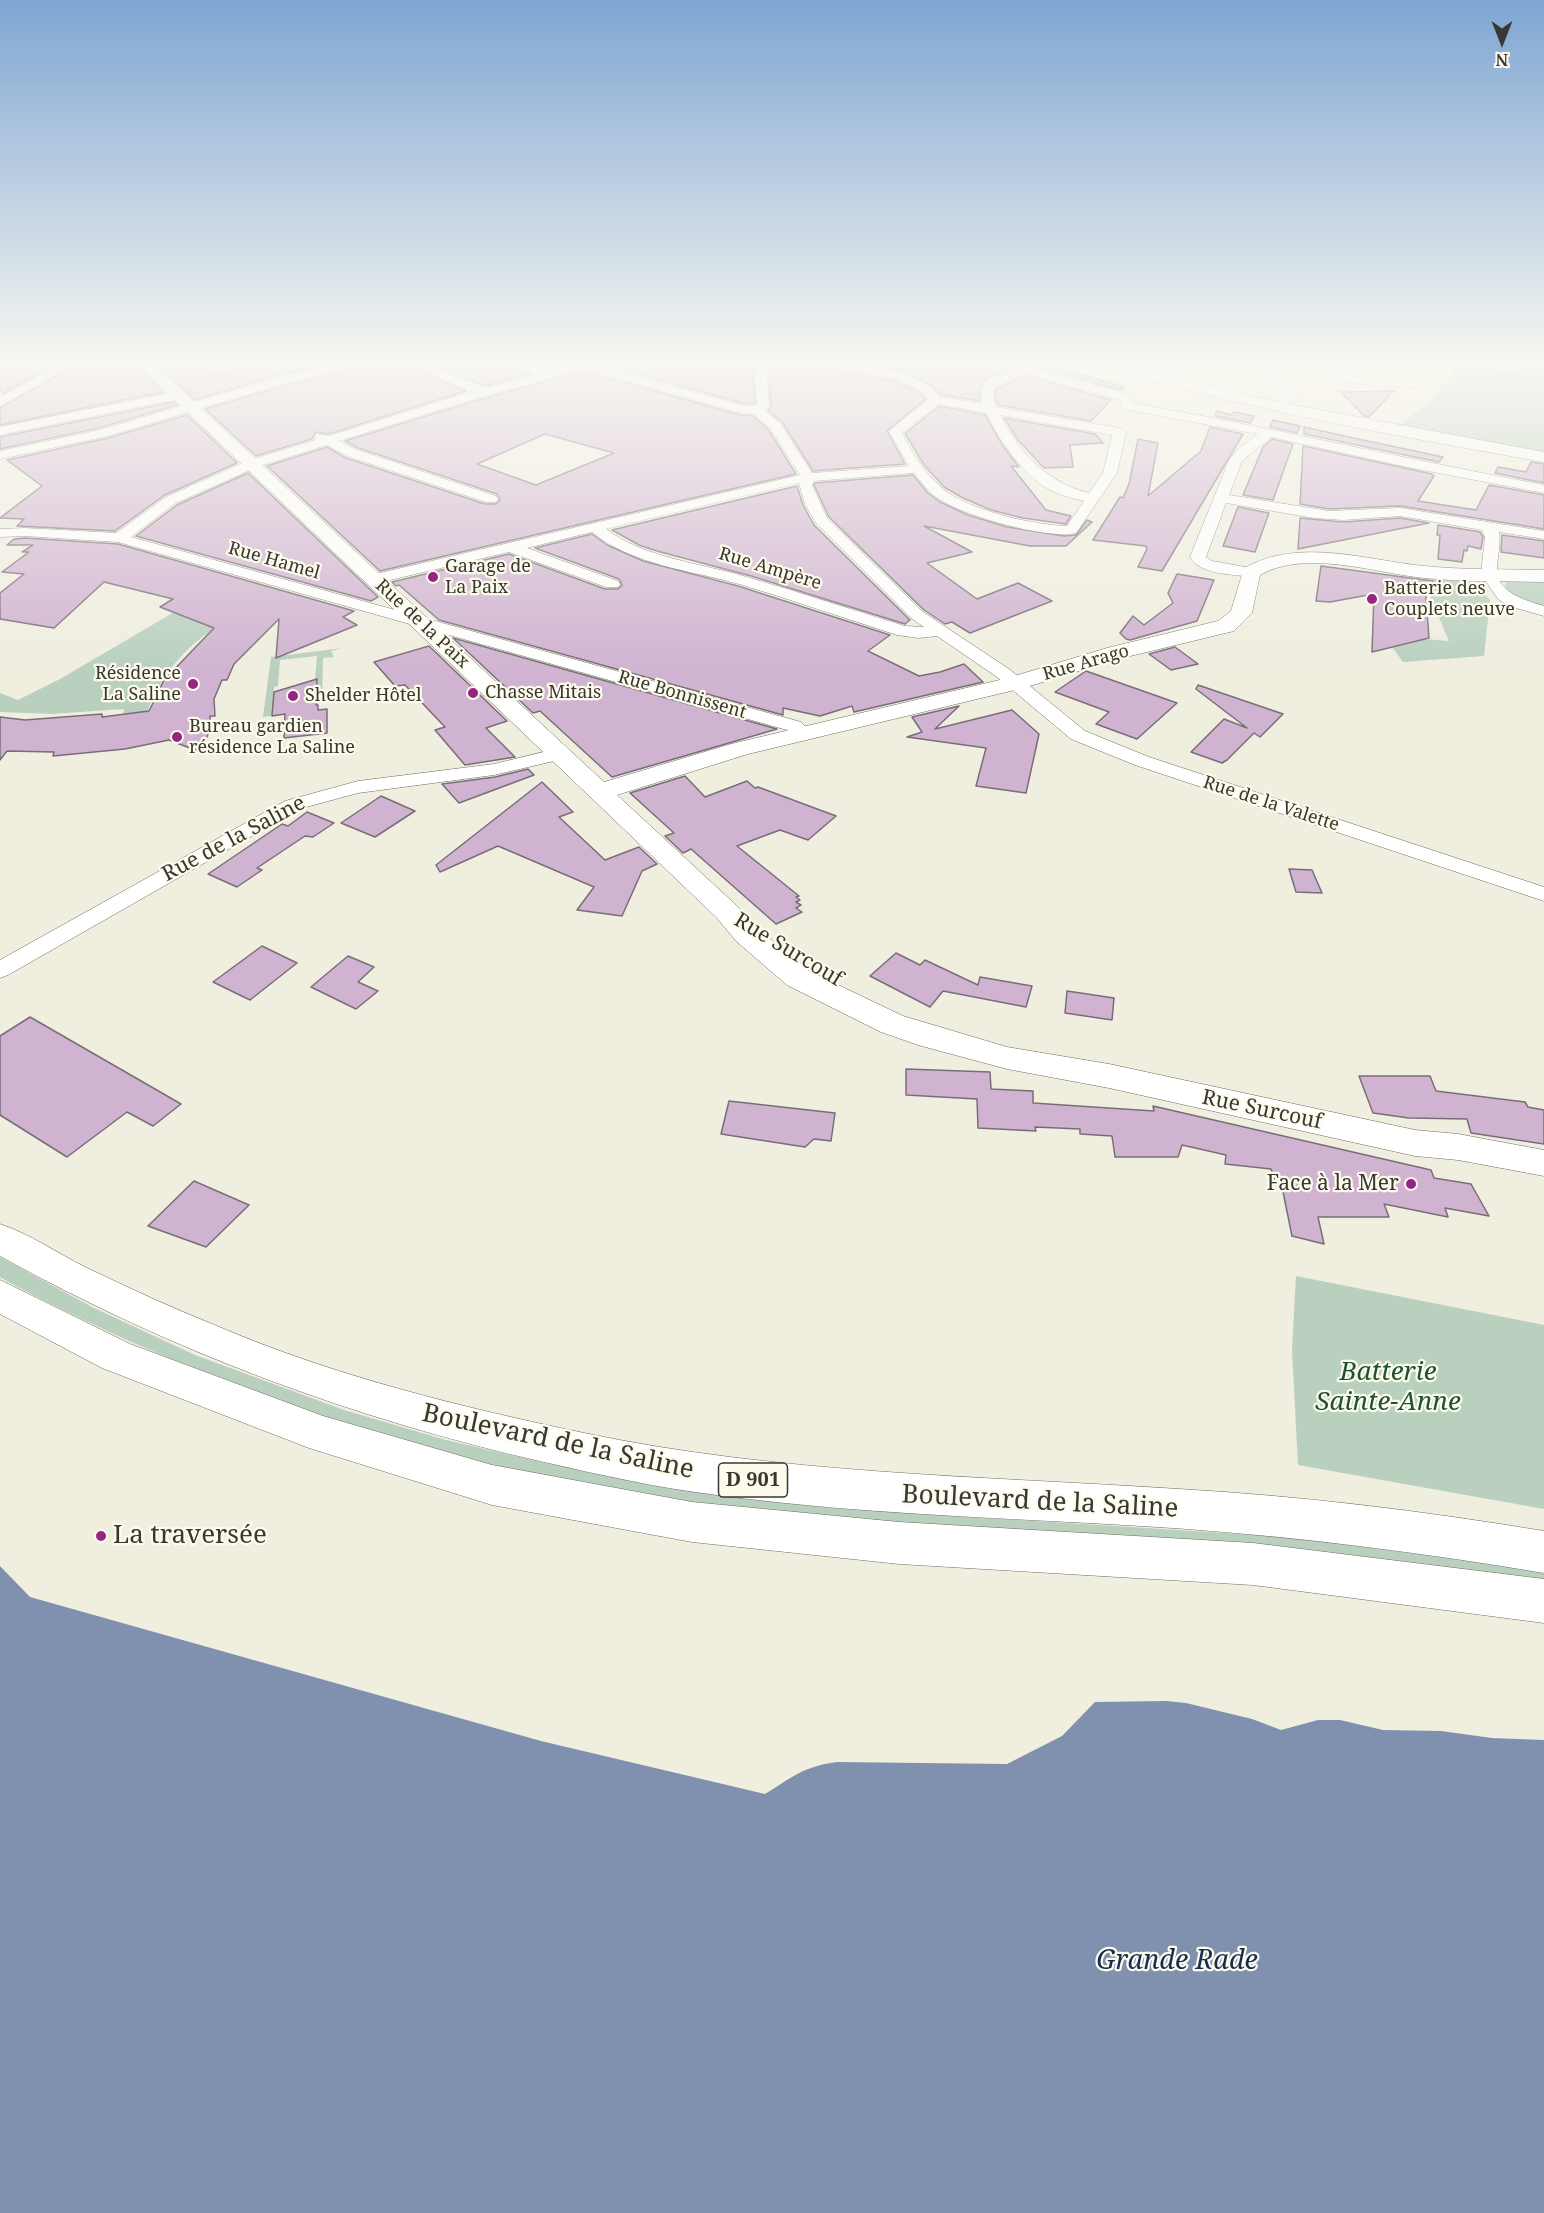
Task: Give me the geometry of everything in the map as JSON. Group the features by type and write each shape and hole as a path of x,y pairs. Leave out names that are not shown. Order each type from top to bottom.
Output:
{"main road":[{"name":"Rue de la Paix","path":"252,464 727,912"},
{"path":"1251,572 1268,561 1300,558 1425,572 1544,576"},
{"name":"Rue Arago","path":"599,792 740,749 1015,683 1115,653 1226,626 1241,613 1251,572"},
{"name":"Rue Surcouf","path":"727,912 746,934 798,978 892,1024 1008,1058 1109,1076 1415,1143 1544,1163"},
{"name":"Rue Surcouf","path":"1415,1143 1453,1156 1544,1179"},
{"name":"Boulevard de la Saline","path":"0,1239 107,1295 275,1366 385,1403 540,1443 713,1475 800,1485 906,1495 1250,1514 1391,1529 1544,1552"},
{"name":"D 901","path":"0,1296 116,1356 312,1431 492,1485 692,1522 899,1544 1253,1564 1544,1601"}],"street":[{"path":"119,538 171,500 251,464"},
{"path":"387,464 491,499"},
{"path":"800,464 808,477"},
{"path":"915,464 937,491 953,502 1053,530 1071,530 1094,499 1110,473 1112,464"},
{"path":"1028,464 1038,475 1059,489 1094,499"},
{"path":"1234,464 1198,557 1200,561 1208,565 1251,572"},
{"path":"1413,464 1544,489"},
{"path":"373,579 808,477 918,469"},
{"name":"Rue de la Valette","path":"808,477 805,485 807,494 821,520 906,606 939,631 1003,673 1078,735 1104,748 1544,894"},
{"path":"1222,498 1332,516 1385,510 1544,544"},
{"name":"Rue Ampère","path":"595,527 603,536 635,549 746,581 903,632 939,631"},
{"path":"1489,531 1544,535"},
{"path":"1489,531 1489,574 1503,596 1515,603 1544,611"},
{"name":"Rue Hamel","path":"0,533 25,532 119,538 419,622"},
{"path":"511,547 612,584"},
{"name":"Rue Bonnissent","path":"419,622 794,726 804,734"},
{"name":"Rue de la Saline","path":"0,970 292,805 368,784 524,764 560,754"}],"green space":[{"path":"1426,576 1476,583 1490,600 1484,656 1403,662 1384,636 1449,641 1425,585"},
{"path":"1544,578 1544,611 1504,596 1506,580"},
{"path":"295,597 279,620 265,631 227,620 200,639 170,670 147,712 122,721 124,709 52,714 0,712 0,693 18,700 60,679 195,600"},
{"path":"343,648 331,651 334,657 323,658 322,702 313,706 317,656 280,660 278,686 274,687 272,716 263,717 271,657"},
{"path":"0,1257 92,1307 195,1355 344,1410 446,1440 550,1464 713,1493 892,1512 1305,1538 1544,1568 1544,1588 808,1520 649,1500 544,1479 406,1443 338,1422 204,1373 74,1315 10,1283 0,1277"},
{"name":"Batterie Sainte-Anne","path":"1296,1276 1544,1325 1544,1509 1298,1465 1292,1350"}],"water":[{"name":"Grande Rade","path":"0,1566 30,1597 541,1741 765,1794 806,1770 837,1762 1007,1764 1062,1736 1095,1702 1186,1703 1252,1719 1281,1730 1318,1720 1340,1720 1383,1730 1441,1731 1492,1738 1544,1740 1544,2213 0,2213"}],"building":[{"path":"13,464 234,464 165,495 115,531 17,526 24,519 0,518 42,486"},
{"path":"365,464 485,504 496,504 500,500 497,494 407,464 478,464 536,485 587,464 790,464 796,474 380,571 267,466"},
{"path":"809,464 901,464 813,471"},
{"path":"1017,464 1019,467 1011,466 1046,510 1071,516 1066,524 1023,518 991,510 944,487 924,465"},
{"path":"1041,464 1073,464 1073,467 1044,468"},
{"path":"1133,464 1154,464 1148,496 1185,464 1225,464 1162,571 1138,567 1147,549 1146,546 1093,540 1120,497 1123,498"},
{"path":"1256,464 1286,464 1273,500 1243,495"},
{"path":"1302,464 1387,464 1434,476 1418,501 1476,510 1489,485 1544,495 1544,529 1400,506 1329,509 1300,504"},
{"path":"1530,464 1544,464 1544,483 1495,473 1498,467 1526,472"},
{"path":"248,473 378,597 371,601 136,536 177,505"},
{"path":"913,475 928,493 940,502 968,515 1007,527 1064,536 1076,535 1087,520 1092,522 1066,546 1030,546 924,526 972,552 927,563 977,599 1018,583 1052,601 970,633 952,622 945,624 924,610 829,517 814,485 815,483"},
{"path":"797,486 803,505 814,525 910,620 905,624 751,576 657,551 639,545 612,530"},
{"path":"1238,507 1269,513 1255,552 1223,546"},
{"path":"1300,518 1343,522 1400,518 1429,523 1298,549"},
{"path":"1438,525 1480,532 1483,537 1481,549 1468,546 1467,551 1464,550 1462,562 1438,559 1440,535 1437,535"},
{"path":"592,534 607,545 643,561 738,586 890,635 868,651 919,676 964,664 983,682 854,712 852,706 820,716 783,708 783,715 439,620 399,585 396,586 392,582 509,554 605,589 618,589 622,585 619,579 535,548"},
{"path":"1502,535 1544,541 1544,558 1501,552"},
{"path":"14,539 118,544 354,611 343,617 357,625 276,658 279,619 234,664 227,680 222,680 214,699 215,716 210,716 210,730 200,752 169,740 125,749 53,756 54,752 7,751 0,760 0,717 25,720 102,714 102,717 149,711 164,680 214,628 160,607 173,599 104,582 54,628 0,619 0,593 24,574 2,572 29,552 22,552 33,545 7,545"},
{"path":"1321,566 1433,581 1425,585 1429,638 1372,652 1374,594 1330,602 1316,601"},
{"path":"1177,574 1214,580 1197,621 1130,640 1126,639 1120,633 1133,616 1144,625 1173,603 1168,593"},
{"path":"453,638 777,729 612,777 540,711 533,713"},
{"path":"429,646 507,721 486,728 515,757 465,765 435,730 445,727 405,685 395,686 374,662"},
{"path":"1175,647 1198,664 1171,670 1149,654"},
{"path":"1086,671 1177,703 1137,739 1096,724 1109,712 1055,692"},
{"name":"Shelder Hôtel","path":"317,679 316,705 318,705 318,710 327,709 327,733 284,738 285,714 272,716 274,692"},
{"path":"1198,685 1283,714 1260,737 1254,733 1222,763 1191,752 1224,719 1247,728 1196,689"},
{"path":"959,706 935,729 1012,710 1039,734 1026,793 976,786 986,748 907,737 922,732 912,717"},
{"path":"528,769 534,775 459,803 442,784 495,777"},
{"path":"685,776 705,797 747,781 755,788 758,787 836,816 808,840 780,830 737,846 799,896 796,897 800,900 796,902 801,905 796,908 802,912 776,924 691,849 683,853 665,836 674,833 630,793"},
{"path":"542,782 573,812 559,817 605,860 639,847 657,864 642,871 622,916 577,910 594,887 498,846 440,872 436,865"},
{"path":"381,796 415,811 375,837 341,823"},
{"path":"307,812 334,823 313,837 305,836 257,868 262,870 237,887 208,874 282,824 288,826"},
{"path":"1289,869 1312,870 1322,893 1296,892"},
{"path":"262,946 297,963 250,1000 213,982"},
{"path":"896,953 920,965 925,960 978,985 980,977 1032,986 1026,1007 943,991 930,1007 870,976"},
{"path":"348,956 374,967 358,982 378,991 356,1009 311,987"},
{"path":"1067,991 1114,998 1112,1020 1065,1013"},
{"path":"30,1017 181,1104 153,1126 127,1112 67,1157 0,1115 0,1036"},
{"path":"906,1069 990,1072 991,1089 1033,1091 1033,1103 1154,1111 1153,1106 1431,1170 1434,1178 1471,1184 1489,1216 1445,1208 1448,1217 1384,1204 1389,1217 1318,1217 1324,1244 1292,1236 1281,1182 1275,1181 1271,1169 1225,1164 1226,1155 1182,1145 1178,1157 1115,1157 1112,1136 1080,1134 1080,1129 1035,1127 1036,1131 978,1128 977,1099 906,1095"},
{"path":"1359,1076 1430,1076 1436,1091 1525,1102 1528,1107 1544,1110 1544,1144 1471,1133 1467,1119 1409,1118 1373,1113"},
{"path":"729,1101 835,1113 831,1141 814,1139 805,1147 721,1134"},
{"path":"194,1181 249,1205 206,1247 148,1226"}],"place":[{"name":"Garage de La Paix","path":"433,577"},
{"name":"Batterie des Couplets neuve","path":"1372,599"},
{"name":"Résidence La Saline","path":"193,684"},
{"name":"Chasse Mitais","path":"473,693"},
{"name":"Shelder Hôtel","path":"293,696"},
{"name":"Bureau gardien résidence La Saline","path":"177,737"},
{"name":"Face à la Mer","path":"1411,1184"},
{"name":"La traversée","path":"101,1536"}]}
